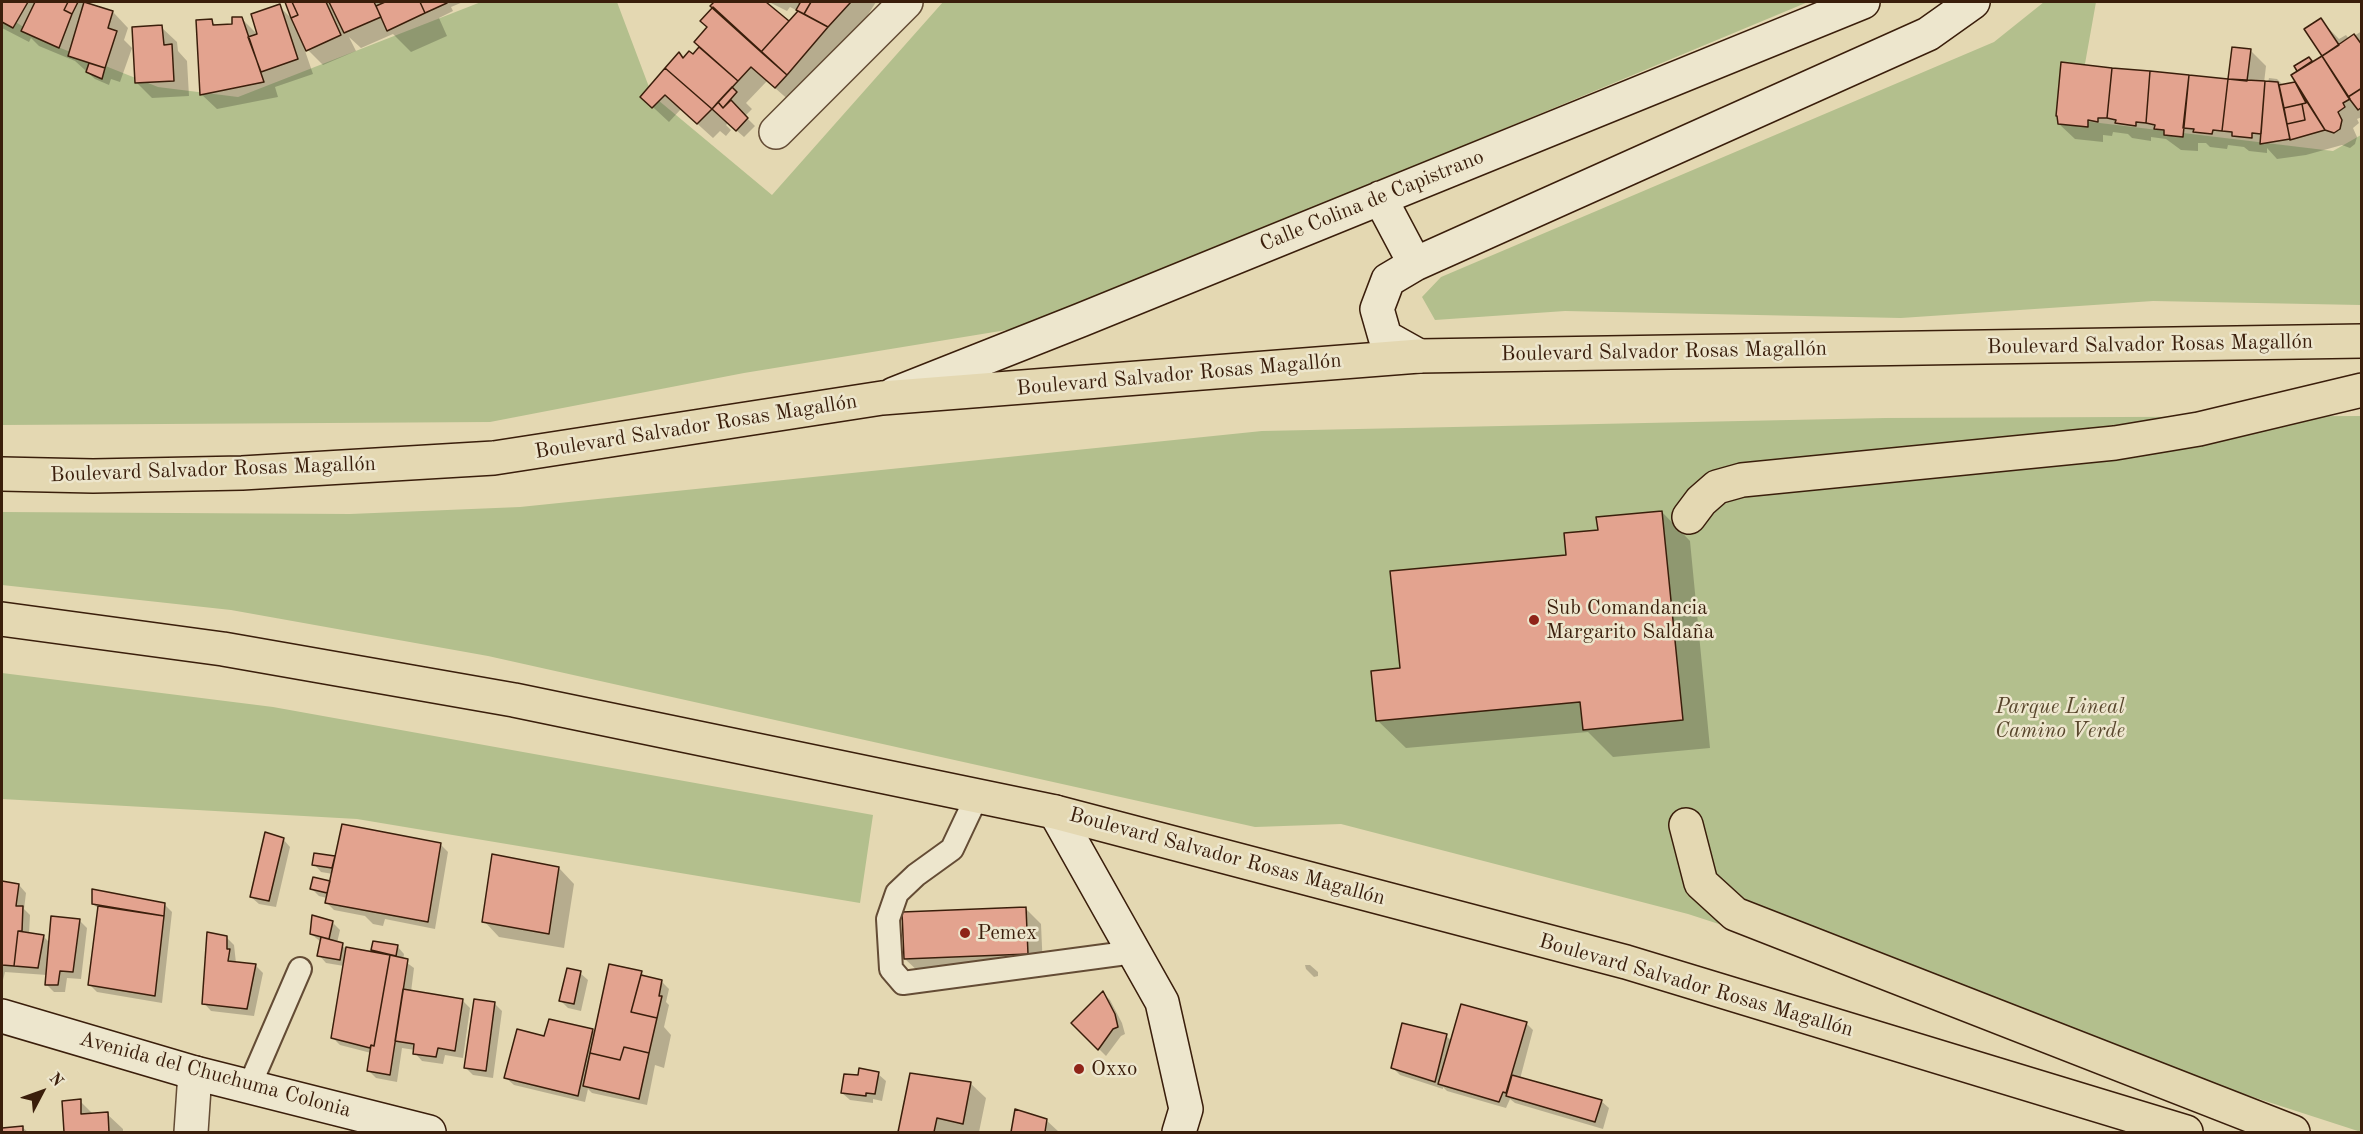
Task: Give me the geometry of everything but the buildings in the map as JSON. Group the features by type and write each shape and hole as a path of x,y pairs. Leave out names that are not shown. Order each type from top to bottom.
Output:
{"highway":[{"name":"Boulevard Salvador Rosas Magallón","path":"2,474 93,476 242,473 494,458 882,398 1419,356 2361,341"},
{"path":"1689,517 1701,501 1717,487 1742,480 2115,443 2199,429 2361,390"},
{"name":"Boulevard Salvador Rosas Magallón","path":"2,619 223,649 514,700 1055,812 1626,962 2186,1132"},
{"path":"1686,825 1701,883 1735,914 2294,1132"}],"main road":[{"path":"776,132 906,2"},
{"name":"Calle Colina de Capistrano","path":"882,398 1863,2"},
{"path":"1419,356 1385,337 1377,309 1388,280 1414,264 1928,34 1973,2"},
{"path":"1380,198 1414,264"},
{"path":"1055,812 1162,1002 1186,1109 1179,1132"},
{"name":"Avenida del Chuchuma Colonia","path":"2,1016 249,1087 429,1132"},
{"path":"191,1132 195,1072"}],"lane":[{"path":"976,796 952,849 916,875 897,893 888,919 891,969 903,982 1134,951"},
{"path":"249,1087 300,969"}],"green space":[{"path":"481,2 617,2 652,95 772,195 943,2 1808,2 1031,326 744,373 490,422 2,425 2,13 48,43 158,87 238,97"},
{"path":"2044,2 2096,2 2075,120 2333,151 2361,135 2361,305 2153,301 1901,318 1565,311 1435,320 1422,297 1441,277 1994,42"},
{"name":"Parque Lineal Camino Verde","path":"2361,416 2361,1132 1688,914 1341,824 1255,827 488,656 231,610 2,585 2,512 350,514 520,507 1262,431 1885,418"},
{"path":"2,673 273,707 873,815 860,903 357,819 2,799"}],"place":[{"name":"Sub Comandancia Margarito Saldaña","path":"1534,620"},
{"name":"Pemex","path":"965,933"},
{"name":"Oxxo","path":"1079,1069"}]}
